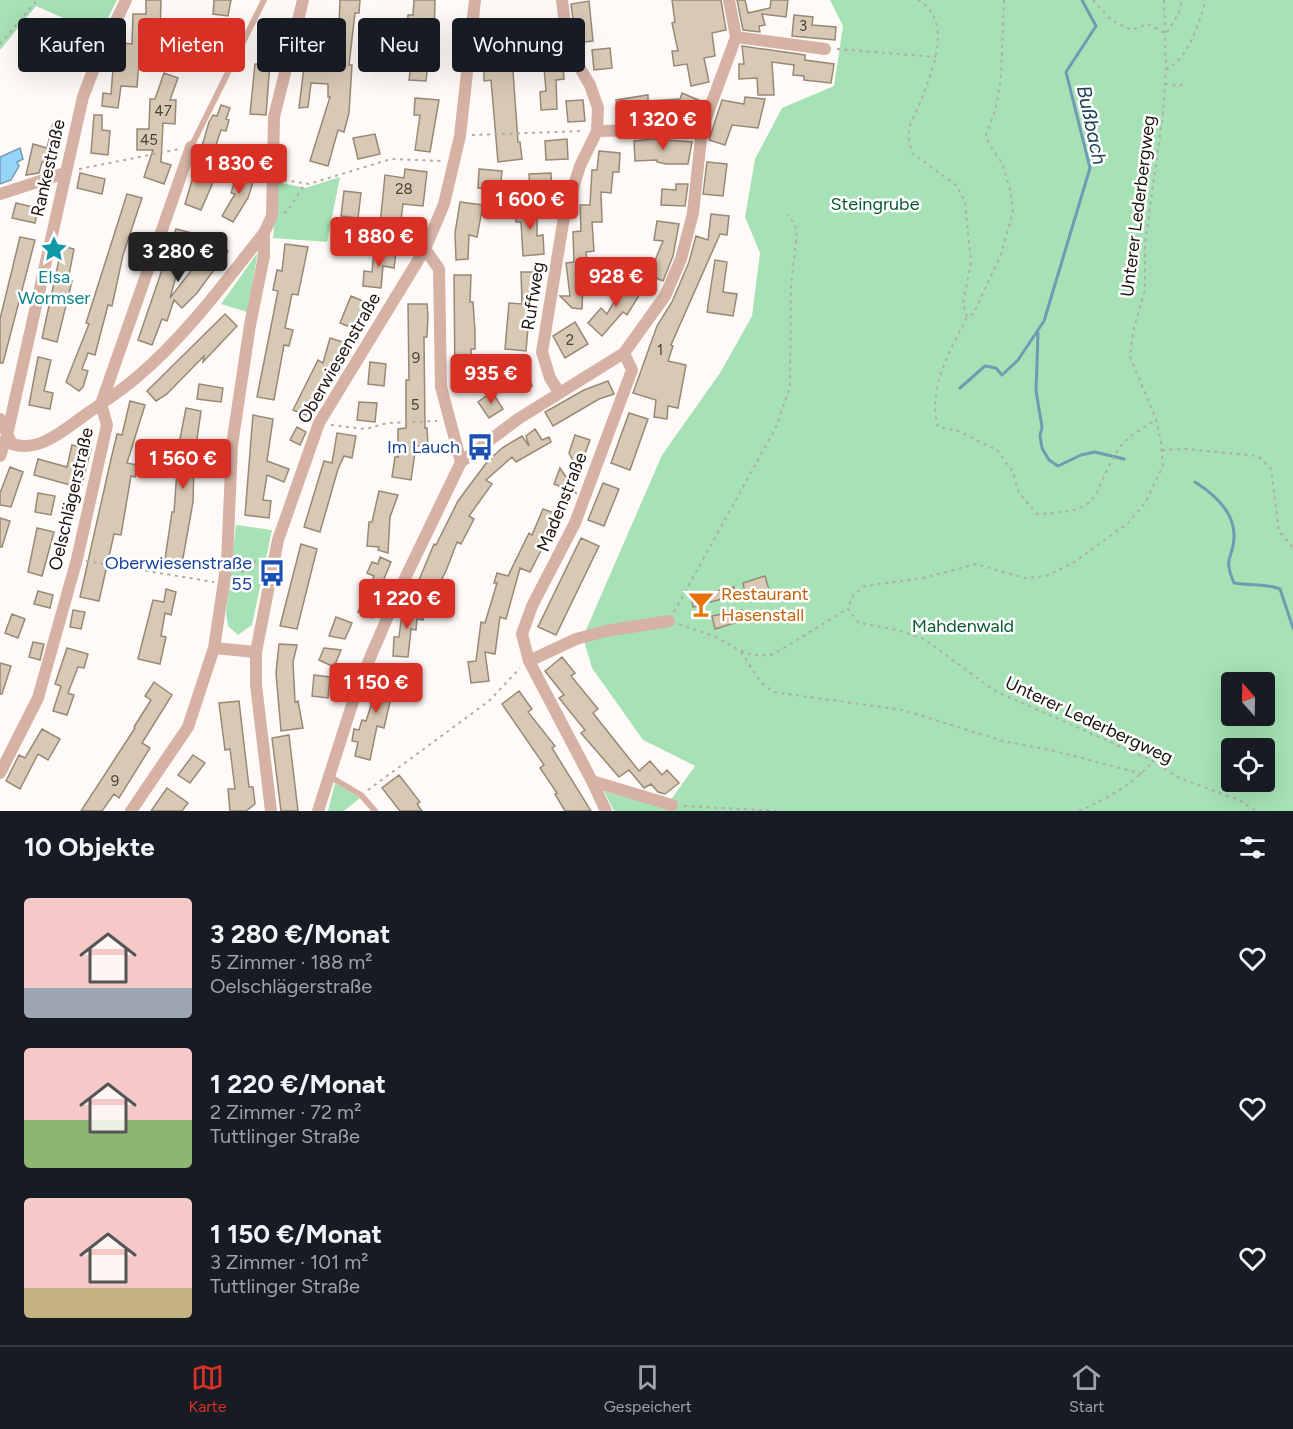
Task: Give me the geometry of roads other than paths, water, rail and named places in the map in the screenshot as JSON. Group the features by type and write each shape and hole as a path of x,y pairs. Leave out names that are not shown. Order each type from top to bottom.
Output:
{"street":[{"name":"Rankestraße","path":"0,456 7,435 65,173 89,80 126,0"},
{"path":"0,419 12,444 22,447 39,444 61,432 101,404 138,376 189,324 264,233 272,216 274,117 303,0"},
{"name":"Oberwiesenstraße","path":"271,811 256,686 256,652 278,540 319,423 425,249 444,204 460,136 475,0"},
{"name":"Ruffweg","path":"559,392 550,378 542,352 564,217 580,166 597,131 598,108 590,85 568,48 562,0"},
{"path":"318,811 366,666 402,584 461,462 559,392 624,353 665,296 681,259 693,213 702,129 736,37 729,0"},
{"path":"736,37 825,49"},
{"path":"597,131 702,129"},
{"name":"Oelschlägerstraße","path":"0,773 38,698 76,560 106,425 101,404 191,147"},
{"path":"0,194 65,173"},
{"path":"131,811 188,727 214,648 227,561 232,445 250,325 264,256 264,233"},
{"path":"425,249 439,270 441,387 461,462"},
{"name":"Madenstraße","path":"606,811 530,661 522,634 532,606 575,523 596,470 632,370 624,353"},
{"path":"530,661 576,639 669,621"},
{"path":"214,648 256,652"},
{"path":"592,781 672,805"}],"lane":[{"name":"Oelschlägerstraße","path":"191,147 264,0"},
{"path":"329,776 361,795 375,811"}],"water":[{"path":"20,148 23,159 17,162 19,166 11,180 0,184 0,157"}],"waterway":[{"name":"Bußbach","path":"960,388 985,366 996,368 1002,375 1018,360 1044,321 1090,168 1066,72 1096,26 1082,0"},
{"name":"Bußbach","path":"1038,333 1036,391 1042,427 1040,436 1042,448 1049,460 1058,466 1081,455 1095,452 1124,459"},
{"name":"Bußbach","path":"1195,482 1216,498 1231,520 1234,544 1229,567 1234,583 1280,589 1293,628"}],"place":[{"name":"Elsa Wormser","path":"54,249"},
{"name":"Im Lauch","path":"480,447"},
{"name":"Oberwiesenstraße 55","path":"272,573"},
{"name":"Restaurant Hasenstall","path":"701,604"}],"park label":[{"name":"Steingrube","path":"875,204"},
{"name":"Mahdenwald","path":"963,626"}]}
